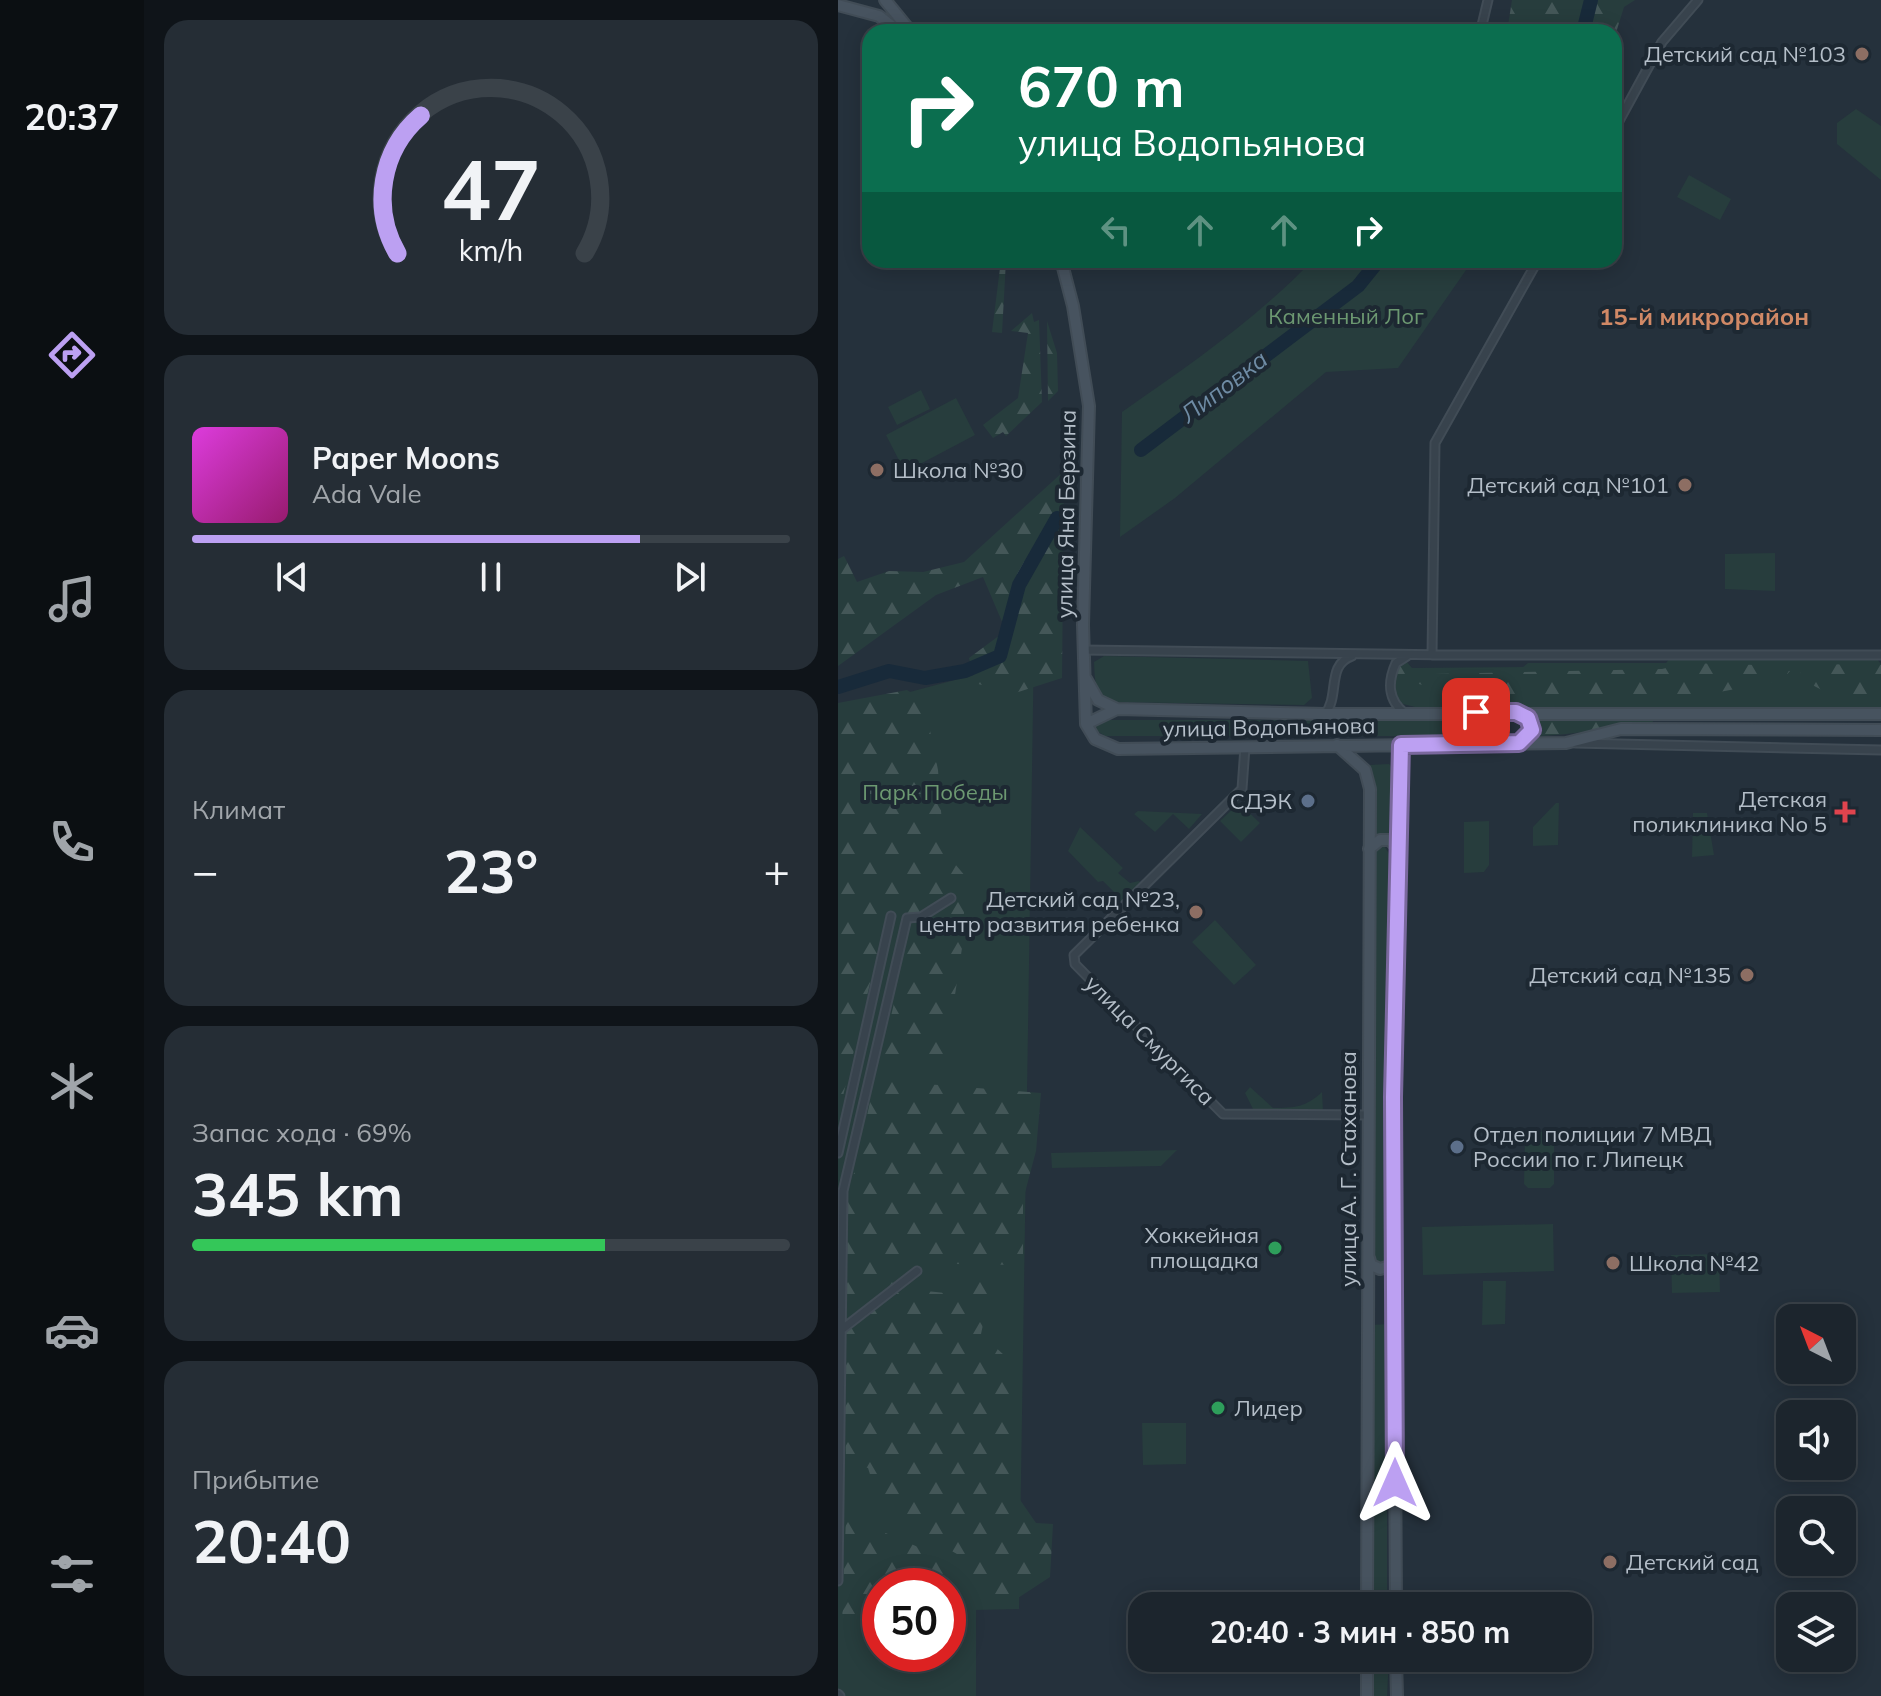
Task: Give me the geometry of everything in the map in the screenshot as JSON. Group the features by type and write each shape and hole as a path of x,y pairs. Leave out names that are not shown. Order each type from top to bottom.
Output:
{"main road":[{"path":"885,0 904,24"},
{"path":"838,4 895,14"},
{"path":"850,4 879,16 889,24"},
{"name":"улица Яна Берзина","path":"1063,268 1073,306 1089,406 1083,650 1086,724"},
{"path":"1083,673 1098,700 1117,709"},
{"name":"улица Водопьянова","path":"1881,714 1325,714 1117,709 1086,724 1095,739 1118,749 1566,743 1621,729 1881,730"},
{"path":"1516,712 1528,718 1532,730 1519,743"},
{"name":"улица А. Г. Стаханова","path":"1337,745 1365,770 1370,789 1367,1592"},
{"name":"улица А. Г. Стаханова","path":"1396,1592 1394,1253 1401,745"},
{"path":"1369,849 1380,840 1390,840 1398,849"},
{"path":"1368,1252 1371,1265 1380,1269 1390,1266 1394,1253"},
{"path":"1367,1672 1368,1695"},
{"path":"1396,1672 1396,1694"}],"street":[{"path":"1482,24 1488,0"},
{"path":"1622,115 1662,42 1698,0"},
{"path":"1432,655 1435,443 1533,268"},
{"path":"1083,650 1358,655 1881,655"},
{"path":"1325,714 1331,704 1337,668 1343,660 1358,655"},
{"path":"1404,713 1393,703 1391,681 1396,663 1409,655"},
{"path":"1566,743 1617,747 1881,750"},
{"name":"улица Смургиса","path":"1245,747 1242,789 1074,955 1075,964 1223,1114 1369,1115"},
{"path":"838,1581 843,1191 907,918 921,917 951,898"},
{"path":"838,1153 891,916"},
{"path":"839,1332 917,1271"}],"green space":[{"path":"1512,0 1635,0 1624,7 1619,24 1508,24"},
{"path":"1856,109 1881,126 1881,180 1837,144 1837,123"},
{"path":"1689,175 1731,199 1720,220 1677,197"},
{"path":"1000,268 1006,268 1002,333 992,332"},
{"name":"Каменный Лог","path":"1305,268 1467,268 1398,368 1326,372 1175,498 1120,537 1122,412 1197,359"},
{"path":"1032,313 1034,322 1039,320 1042,402 1006,436 1003,432 993,438 983,425 1018,398 1028,333 1011,331"},
{"path":"1047,321 1057,353 1058,391 1048,401"},
{"path":"921,390 930,409 897,425 888,407"},
{"path":"956,398 975,435 905,472 886,435"},
{"path":"1064,471 1062,678 1012,694 975,683 969,658 1000,635 1003,624 983,577 936,595 838,666 838,559 844,556 857,582 889,571 923,572 964,562"},
{"path":"1775,553 1775,591 1725,589 1725,554"},
{"name":"Парк Победы","path":"1034,643 1019,1609 976,1610 976,1696 838,1696 838,711 985,672"},
{"path":"1104,656 1308,661 1312,698 1304,705 1109,702 1100,694 1095,680 1094,662"},
{"path":"1670,658 1877,659 1881,664 1881,709 1415,707 1399,703 1394,692 1396,668 1406,661 1412,668 1523,667 1528,663 1666,663"},
{"path":"1687,663 1757,665 1790,671 1782,680 1709,694 1500,696 1457,692 1445,683 1436,689 1402,679 1397,683 1398,665 1410,672 1435,674 1662,669"},
{"path":"1812,664 1881,665 1881,699 1836,694 1815,686 1800,672"},
{"path":"907,690 924,701 938,770 944,851 966,877 962,948 945,1062 881,1059 913,922 894,913 884,925 838,1117 838,703"},
{"path":"1534,719 1653,721 1652,724 1534,736 1538,728"},
{"path":"1099,720 1479,720 1479,736 1105,736 1094,729"},
{"path":"1389,764 1393,768 1393,836 1374,836 1374,784 1369,765"},
{"path":"1239,803 1260,823 1241,842 1220,821"},
{"path":"1559,803 1558,845 1533,846 1533,827"},
{"path":"1138,811 1202,814 1189,829 1173,814 1155,832 1134,814"},
{"path":"1693,813 1707,813 1714,855 1692,857"},
{"path":"1489,821 1489,865 1484,872 1464,873 1464,822"},
{"path":"1080,827 1123,868 1118,873 1130,883 1141,883 1119,905 1119,897 1103,881 1098,882 1068,851"},
{"path":"1384,846 1390,855 1390,1256 1379,1265 1374,1263 1371,1249 1373,852"},
{"path":"1215,920 1256,965 1234,985 1192,942"},
{"path":"875,1080 1041,1093 1036,1151 1023,1200 1023,1265 955,1264 933,1254 906,1261 908,1289 945,1293 953,1279 992,1282 981,1334 1004,1355 1015,1382 1009,1484 1036,1523 1053,1524 1050,1577 1012,1602 983,1598 957,1554 882,1512 868,1468 846,1462 843,1319 847,1204"},
{"path":"1250,1087 1273,1108 1300,1106 1322,1092 1323,1111 1254,1111 1245,1093"},
{"path":"1530,1131 1550,1132 1554,1136 1554,1184 1550,1188 1528,1188 1524,1184 1525,1135"},
{"path":"1177,1150 1161,1166 1052,1168 1051,1153"},
{"path":"1553,1224 1554,1271 1423,1275 1422,1227"},
{"path":"1719,1254 1720,1292 1672,1293 1671,1255"},
{"path":"1483,1281 1506,1281 1505,1324 1482,1325"},
{"path":"1390,1324 1388,1484 1370,1487 1371,1325"},
{"path":"1142,1423 1186,1423 1186,1464 1143,1465"},
{"path":"1387,1489 1387,1592 1369,1592 1371,1490"},
{"path":"846,1516 946,1559 948,1568 862,1568 862,1627 842,1625"},
{"path":"1370,1672 1388,1672 1387,1696 1372,1696"}],"waterway":[{"name":"Липовка","path":"1585,24 1591,0"},
{"name":"Липовка","path":"1141,450 1358,286 1373,268"},
{"name":"Липовка","path":"838,687 889,671 925,678 965,671 1000,656 1019,585 1057,518"}],"place":[{"name":"Детский сад №103","path":"1862,54"},
{"name":"Школа №30","path":"877,470"},
{"name":"Детский сад №101","path":"1685,485"},
{"name":"СДЭК","path":"1308,801"},
{"name":"Детская поликлиника No 5","path":"1845,812"},
{"name":"Детский сад №23, центр развития ребенка","path":"1196,912"},
{"name":"Детский сад №135","path":"1747,975"},
{"name":"Отдел полиции 7 МВД России по г. Липецк","path":"1457,1147"},
{"name":"Хоккейная площадка","path":"1275,1248"},
{"name":"Школа №42","path":"1613,1263"},
{"name":"Лидер","path":"1218,1408"},
{"name":"Детский сад","path":"1610,1562"}],"district":[{"name":"15-й микрорайон","path":"1704,317"}],"route":[{"path":"1395,1483 1393,1097 1401,745 1519,743 1526,740 1532,730 1528,718 1516,712 1476,712"}]}
